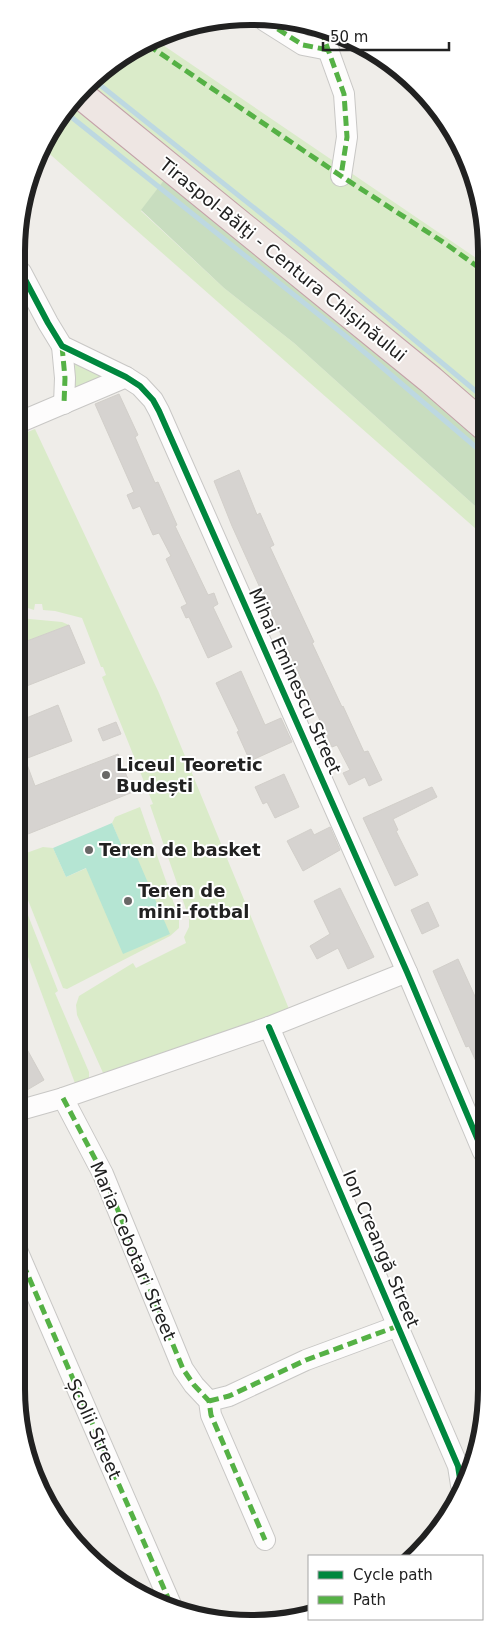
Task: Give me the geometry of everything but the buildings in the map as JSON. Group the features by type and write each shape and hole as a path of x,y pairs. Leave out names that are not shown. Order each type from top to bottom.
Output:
{"highway":[{"name":"Tiraspol-Bălţi - Centura Chișinăului","path":"85,98 432,380 478,421"}],"street":[{"path":"272,26 303,46 329,50"},
{"path":"324,37 344,94 347,137 341,176"},
{"path":"25,280 48,324 62,346 66,378 64,404"},
{"name":"Mihai Eminescu Street","path":"62,346 126,377 140,386 153,400 159,411 407,972 478,1140"},
{"path":"25,420 126,377"},
{"path":"25,1109 63,1098 268,1027 407,972"},
{"name":"Ion Creangă Street","path":"268,1027 458,1466 460,1478"},
{"name":"Maria Cebotari Street","path":"63,1098 103,1174 183,1369 209,1401 211,1415 265,1540"},
{"name":"Școlii Street","path":"25,1268 169,1599"},
{"path":"209,1401 229,1396 306,1360 398,1326"}],"green space":[{"path":"161,44 478,259 478,410 90,92 126,63"},
{"path":"75,109 164,180 141,211 224,288 294,343 478,509 478,531 48,152"},
{"path":"164,180 373,348 478,437 478,509 294,343 224,288 141,210"},
{"path":"71,356 102,376 100,381 74,393"},
{"path":"35,429 159,693 289,1009 104,1075 77,1015 76,1005 79,996 133,963 136,968 186,943 184,937 189,927 189,918 150,805 153,804 102,677 106,675 103,667 101,667 82,618 43,610 42,604 35,604 34,610 25,607 25,433"},
{"path":"25,619 62,622 69,625 25,642"},
{"path":"140,807 179,918 179,928 170,936 67,989 63,988 25,893 25,853 43,847 53,848 66,877 124,852 112,823 115,817"},
{"name":"Teren de mini-fotbal","path":"112,823 124,851 133,848 170,934 123,954 86,868 66,877 53,848"},
{"path":"25,908 58,991 55,993 89,1072 89,1081 76,1086 25,949"}],"waterway":[{"path":"99,84 302,246 478,393"},
{"path":"70,116 343,334 478,449"}],"marked path":[{"path":"273,26 303,45 329,50"},
{"path":"323,37 344,94 347,137 341,176"},
{"path":"152,48 478,267"},
{"path":"62,346 65,378 64,404"},
{"path":"63,1098 103,1174 183,1369 194,1385 209,1401 211,1415 265,1540"},
{"path":"25,1268 169,1599"},
{"path":"209,1401 229,1396 306,1360 398,1326"}],"cycle path":[{"path":"25,280 62,346 126,377 140,386 153,400 159,411 407,972 478,1140"},
{"path":"269,1027 458,1466 460,1478"}],"place":[{"name":"Liceul Teoretic Budești","path":"106,775"},
{"name":"Teren de basket","path":"89,850"},
{"name":"Teren de mini-fotbal","path":"128,901"}]}
